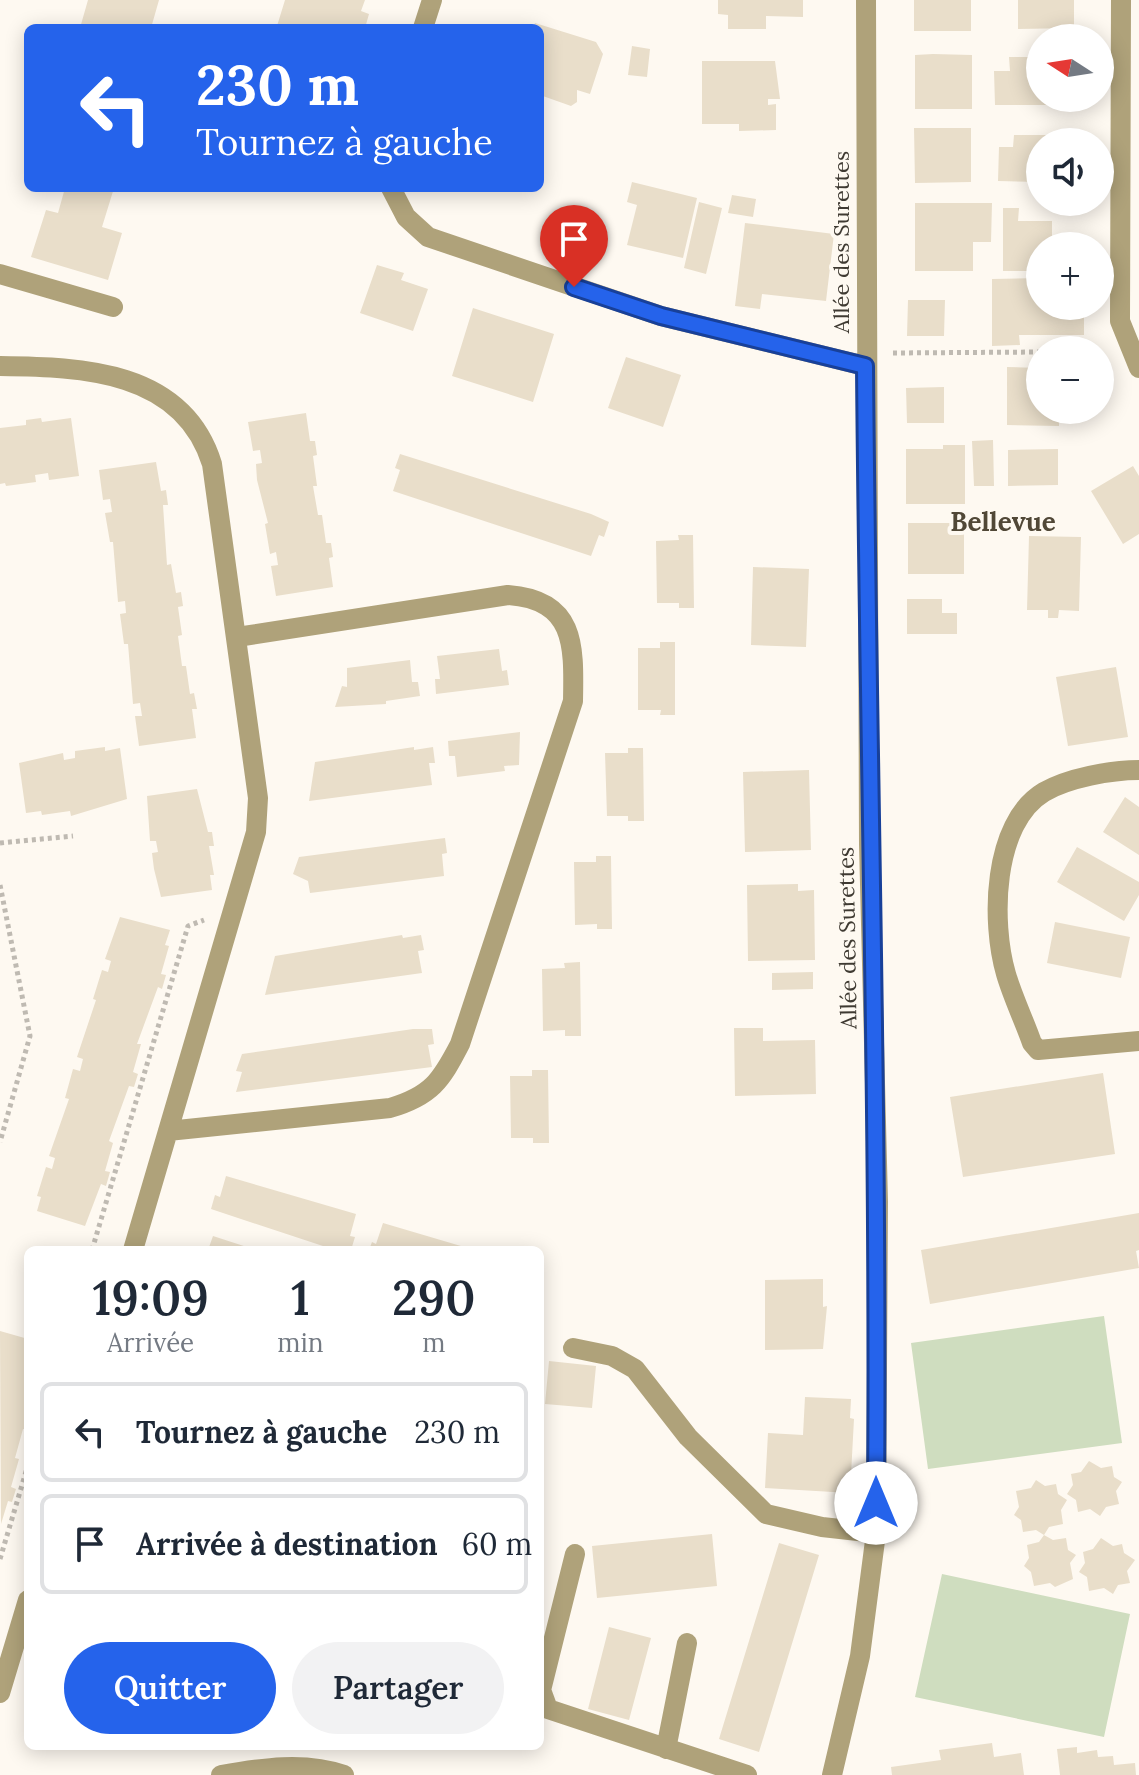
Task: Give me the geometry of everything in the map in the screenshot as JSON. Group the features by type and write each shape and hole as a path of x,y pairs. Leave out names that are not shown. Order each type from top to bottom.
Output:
{"street":[{"path":"424,24 432,0"},
{"name":"Allée des Surettes","path":"832,1775 860,1656 876,1533 878,1202 869,844 866,0"},
{"path":"1121,0 1120,321 1139,368"},
{"path":"393,192 406,217 428,237 661,316 865,357"},
{"path":"0,274 113,307"},
{"path":"0,366 80,369 116,375 148,390 188,417 205,440 212,464 258,798 256,832 134,1246"},
{"path":"168,1131 390,1108 420,1099 444,1075 460,1044 573,701 573,656 568,628 550,608 533,597 508,595 237,637"},
{"path":"1139,770 1111,770 1043,793 1012,828 1001,860 998,922 1005,973 1038,1050 1139,1041"},
{"path":"573,1348 612,1356 635,1369 688,1437 766,1514 822,1527 876,1533"},
{"path":"544,1678 575,1554"},
{"path":"0,1693 24,1613"},
{"path":"666,1749 687,1643"},
{"path":"544,1703 560,1715 747,1775"},
{"path":"221,1775 257,1769 323,1767 344,1775"}],"path":[{"path":"865,357 895,353 1026,352"},
{"path":"0,843 73,836"},
{"path":"0,885 30,1036 0,1142"},
{"path":"93,1246 188,926 235,909"},
{"path":"0,1559 24,1478"}],"green space":[{"path":"1104,1316 1122,1443 928,1469 911,1343"},
{"path":"942,1574 1130,1614 1104,1737 915,1697"}],"building":[{"path":"88,0 159,0 152,24 81,24"},
{"path":"285,0 365,0 361,11 369,14 366,24 278,24"},
{"path":"718,0 803,0 803,17 766,16 766,29 728,29 728,15 718,14"},
{"path":"914,0 971,0 971,31 914,31"},
{"path":"1018,0 1074,0 1074,24 1026,24 1026,29 1018,29"},
{"path":"544,26 596,42 603,54 590,94 577,90 577,102 571,106 544,96"},
{"path":"632,46 650,49 647,77 628,75"},
{"path":"915,55 972,55 972,109 915,109"},
{"path":"1009,57 1026,57 1026,105 995,105 994,71 1010,71"},
{"path":"702,61 775,61 780,99 768,99 768,105 776,104 776,130 739,131 739,124 702,124"},
{"path":"914,128 971,128 971,182 915,183"},
{"path":"1014,135 1026,135 1026,182 998,181 999,147 1013,147"},
{"path":"632,182 697,198 683,258 627,245 637,205 627,202"},
{"path":"64,192 113,192 102,227 122,233 108,280 31,257 46,210 58,213"},
{"path":"732,195 756,199 753,217 728,213"},
{"path":"699,202 722,208 706,274 684,268"},
{"path":"915,203 992,203 991,242 973,242 973,271 915,271"},
{"path":"1003,208 1019,208 1018,221 1052,221 1052,232 1026,232 1026,271 1003,271"},
{"path":"745,223 834,234 826,301 762,294 760,309 735,306"},
{"path":"377,265 404,273 401,280 428,289 413,331 360,313"},
{"path":"1026,278 1026,320 1084,320 1084,335 1019,335 1020,345 992,346 992,279"},
{"path":"908,300 945,300 944,336 907,336"},
{"path":"473,308 554,334 533,402 452,376"},
{"path":"626,357 681,375 663,427 608,408"},
{"path":"1007,367 1026,368 1026,424 1059,426 1007,425"},
{"path":"944,387 944,423 907,423 906,388"},
{"path":"306,413 310,441 315,441 317,455 313,456 317,486 313,486 318,515 322,515 326,543 331,543 333,557 329,558 333,587 276,596 271,566 278,565 276,552 270,554 265,524 268,523 257,480 256,464 262,463 260,450 253,451 248,422"},
{"path":"41,418 42,422 71,418 79,476 49,480 48,473 35,475 36,482 0,484 0,428 26,425 26,420"},
{"path":"993,440 994,486 974,486 972,441"},
{"path":"943,445 965,445 965,504 906,504 906,449 943,449"},
{"path":"1058,449 1058,485 1008,486 1008,450"},
{"path":"400,454 591,514 609,522 604,537 599,535 591,556 393,491 400,470 395,468"},
{"path":"156,462 161,491 166,490 168,505 163,505 167,565 171,564 176,593 181,592 183,606 178,607 182,635 178,636 182,666 186,666 190,694 194,693 197,709 192,709 196,738 139,746 135,716 142,716 140,703 133,704 128,644 124,644 120,614 126,613 125,601 118,602 113,542 110,542 105,513 112,512 110,499 103,500 99,470"},
{"path":"1133,466 1139,476 1139,534 1123,544 1091,491"},
{"path":"908,523 964,523 964,574 908,574"},
{"path":"678,535 693,535 694,608 679,608 679,603 657,603 656,541 679,540"},
{"path":"1029,536 1081,537 1079,611 1059,610 1058,618 1048,618 1048,610 1027,610"},
{"path":"753,567 809,569 806,647 751,645"},
{"path":"907,599 942,599 942,613 957,613 957,634 907,634"},
{"path":"660,642 675,642 675,715 660,715 661,710 638,710 638,648 660,648"},
{"path":"499,649 502,671 507,670 509,685 436,694 435,679 440,679 437,656"},
{"path":"410,660 412,682 418,682 420,696 386,701 386,704 335,707 342,686 347,687 347,668"},
{"path":"1116,667 1128,737 1068,746 1056,677"},
{"path":"520,732 519,765 504,766 505,771 457,777 455,756 449,756 448,741"},
{"path":"105,747 105,751 120,748 127,799 71,816 70,811 42,815 41,811 26,813 19,763 63,753 64,760 75,758 75,751"},
{"path":"414,747 414,750 433,747 435,763 429,763 432,785 309,801 315,762"},
{"path":"628,748 643,748 644,821 628,821 628,816 607,816 605,753 628,753"},
{"path":"809,770 811,850 745,852 743,772"},
{"path":"197,789 208,832 212,832 214,846 209,846 214,875 210,875 212,890 161,897 152,853 158,852 156,841 150,841 147,796"},
{"path":"1125,797 1139,807 1139,855 1103,832"},
{"path":"445,838 447,853 442,854 444,876 310,893 308,881 293,874 299,857"},
{"path":"1077,847 1139,882 1139,895 1124,921 1057,882"},
{"path":"596,856 611,856 612,929 597,929 597,924 575,925 574,862 596,862"},
{"path":"798,884 798,891 814,890 815,960 748,961 747,885"},
{"path":"120,917 170,930 161,974 166,975 162,989 158,987 137,1044 141,1044 133,1072 138,1074 134,1087 129,1086 109,1141 113,1143 105,1171 110,1172 106,1186 101,1184 85,1226 37,1211 41,1197 37,1196 46,1167 52,1169 55,1158 49,1156 69,1099 65,1098 73,1069 80,1071 83,1059 77,1057 96,1000 93,999 102,970 108,972 111,961 105,959"},
{"path":"1055,922 1130,937 1121,978 1047,963"},
{"path":"402,935 403,938 421,935 424,950 418,951 422,973 265,995 275,956"},
{"path":"580,962 581,1036 565,1036 565,1030 543,1031 542,969 565,968 564,963"},
{"path":"813,972 813,989 772,990 772,973"},
{"path":"734,1028 763,1028 763,1041 815,1040 816,1094 735,1096"},
{"path":"413,1029 432,1029 434,1044 428,1045 432,1067 236,1092 242,1072 236,1071 242,1054"},
{"path":"532,1070 548,1070 549,1143 533,1143 533,1138 511,1138 510,1076 532,1076"},
{"path":"1103,1073 1115,1154 963,1177 950,1097"},
{"path":"226,1176 356,1214 350,1236 355,1237 352,1246 323,1246 211,1209 215,1195 220,1197"},
{"path":"1139,1213 1139,1250 1136,1251 1139,1268 930,1304 921,1250"},
{"path":"383,1223 461,1246 370,1246 372,1242 376,1244"},
{"path":"213,1236 244,1246 209,1246"},
{"path":"823,1279 823,1307 827,1306 823,1349 765,1350 765,1280"},
{"path":"0,1331 24,1338 24,1429 15,1458 19,1459 11,1487 16,1489 12,1502 8,1501 1,1524"},
{"path":"549,1361 596,1366 592,1408 545,1404"},
{"path":"805,1397 851,1399 850,1418 854,1419 850,1493 765,1488 768,1433 803,1435"},
{"path":"1089,1461 1101,1468 1112,1466 1114,1477 1122,1482 1116,1491 1119,1504 1106,1507 1100,1516 1090,1509 1078,1512 1076,1500 1067,1494 1073,1485 1071,1474 1081,1472"},
{"path":"1036,1480 1045,1486 1056,1484 1058,1494 1067,1500 1061,1510 1063,1524 1049,1527 1044,1535 1036,1530 1023,1532 1021,1520 1014,1515 1019,1507 1016,1491 1031,1488"},
{"path":"712,1534 717,1586 597,1598 592,1546"},
{"path":"1044,1535 1053,1540 1066,1538 1068,1550 1076,1555 1070,1563 1073,1579 1055,1587 1050,1583 1034,1586 1031,1572 1024,1566 1029,1558 1027,1545 1039,1542"},
{"path":"1101,1538 1113,1546 1122,1544 1124,1553 1135,1560 1127,1571 1130,1583 1118,1585 1113,1594 1104,1588 1089,1591 1087,1577 1079,1572 1085,1563 1083,1552 1093,1549"},
{"path":"779,1543 819,1555 759,1752 719,1739"},
{"path":"609,1627 651,1638 629,1720 588,1709"},
{"path":"992,1743 994,1757 1021,1753 1024,1775 892,1775 891,1767 941,1760 939,1750"},
{"path":"1077,1747 1077,1753 1097,1750 1098,1757 1113,1756 1114,1765 1135,1763 1136,1775 1060,1775 1057,1749"}],"district":[{"name":"Bellevue","path":"1003,522"}],"route":[{"path":"574,287 661,316 865,366 869,844 878,1202 876,1503"}]}
